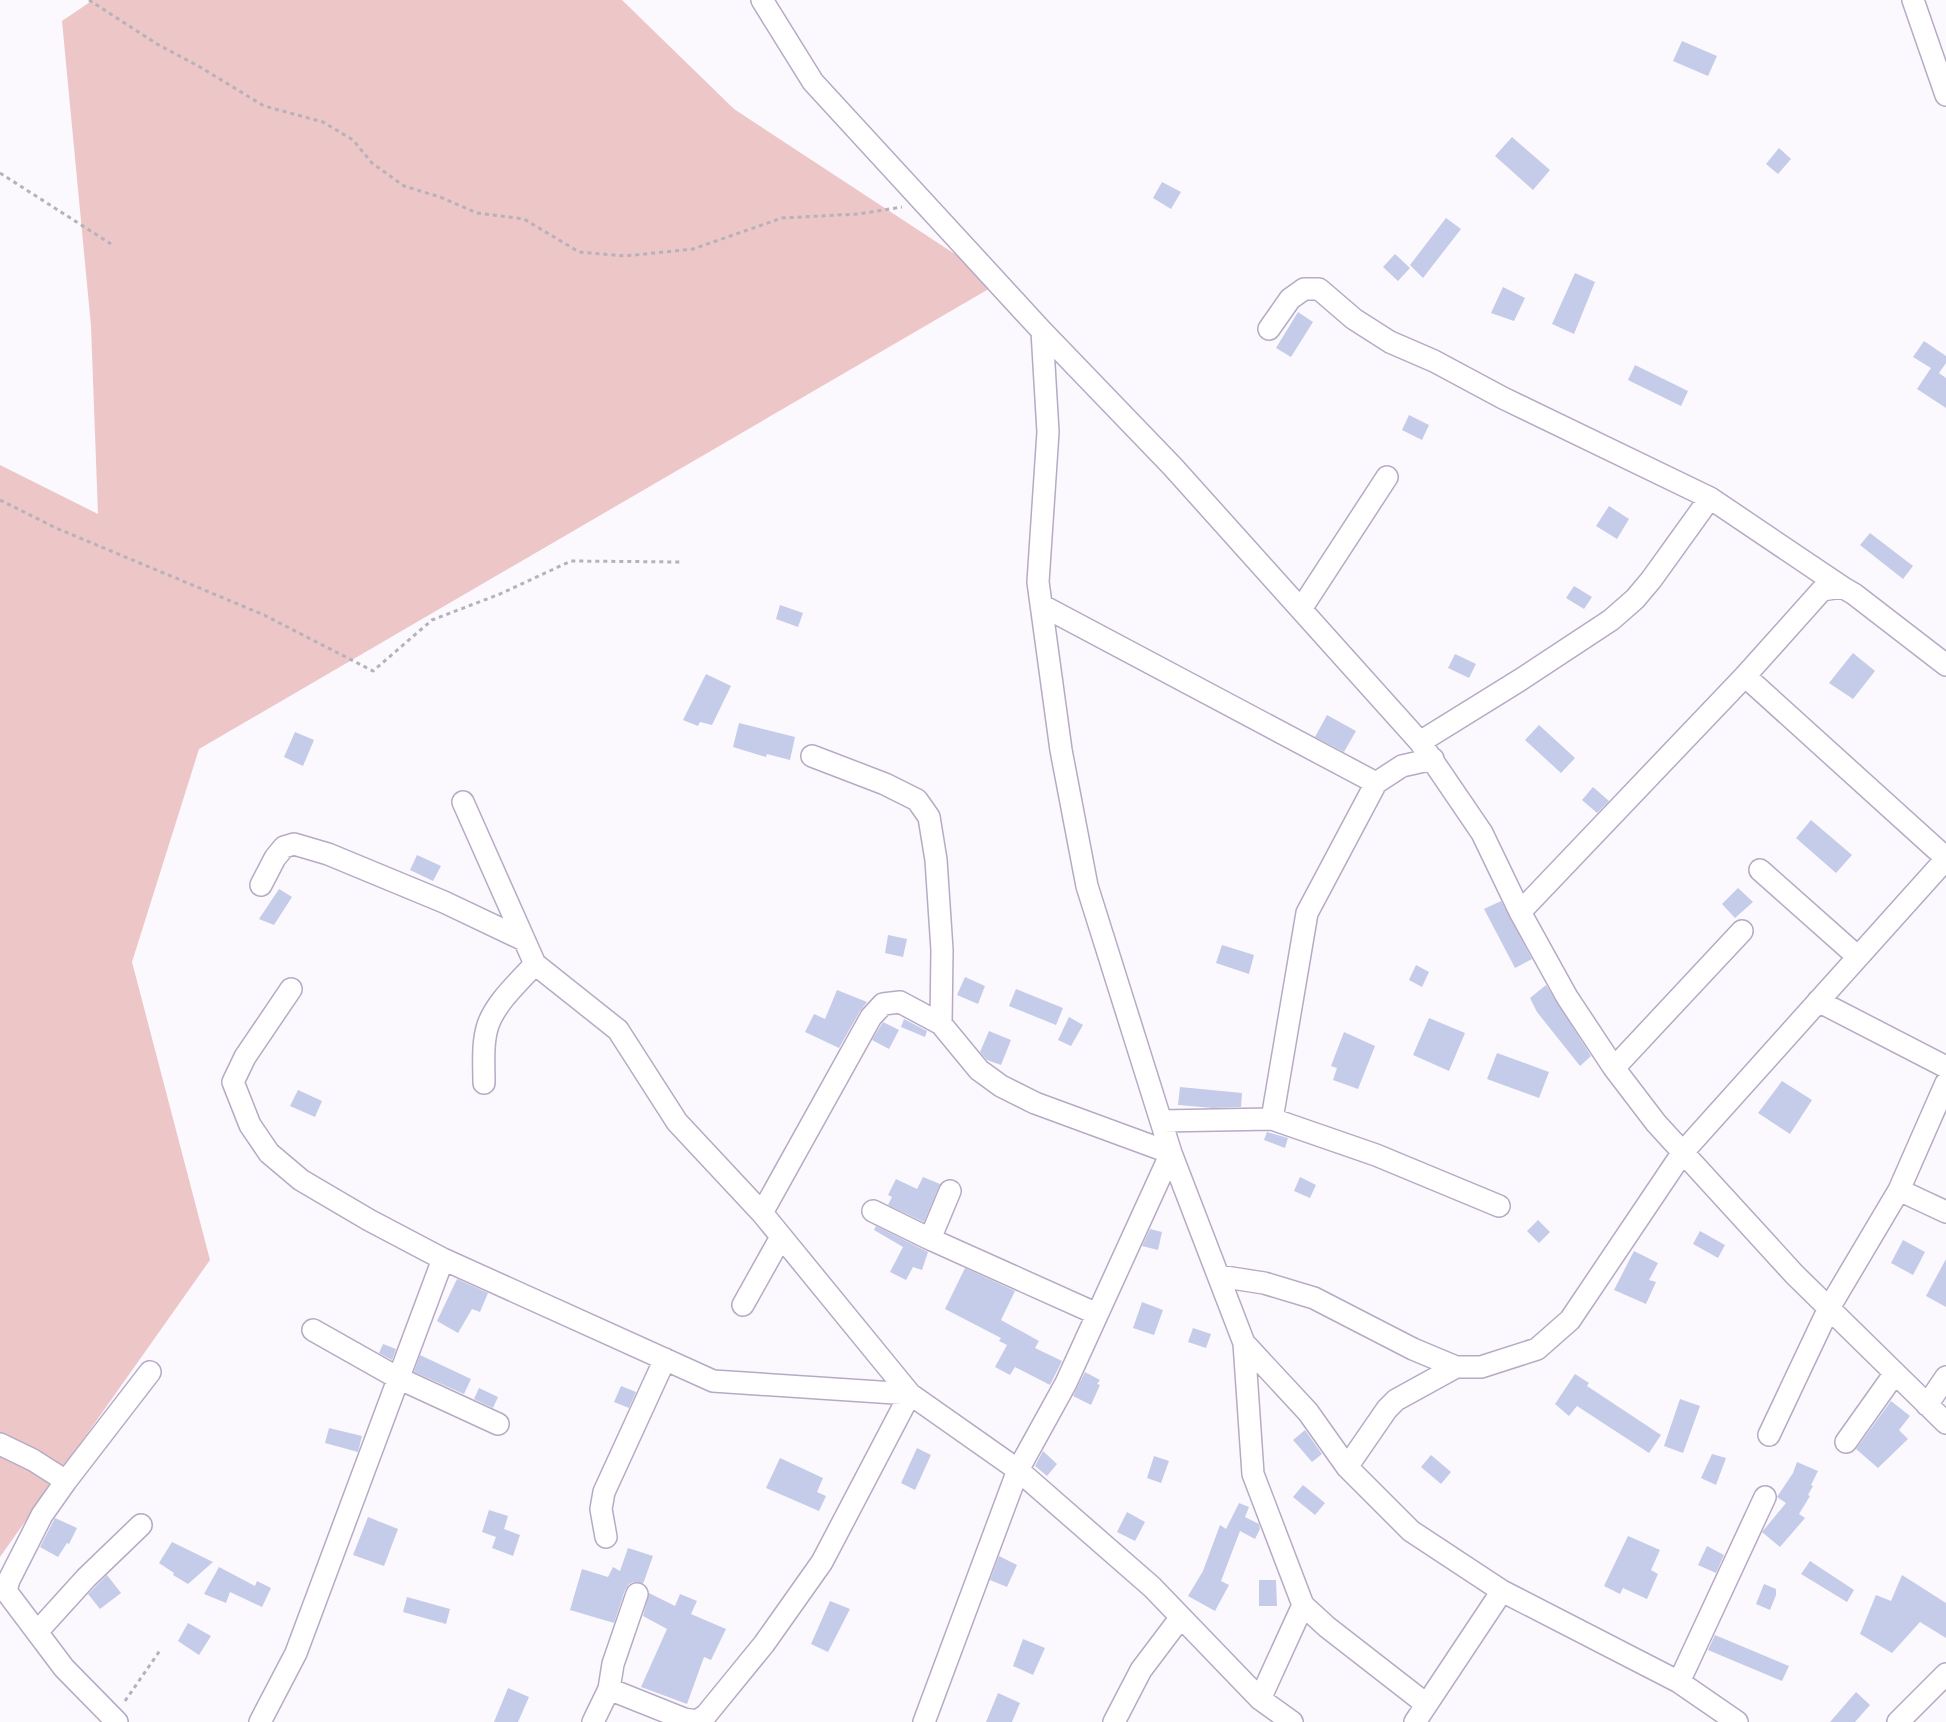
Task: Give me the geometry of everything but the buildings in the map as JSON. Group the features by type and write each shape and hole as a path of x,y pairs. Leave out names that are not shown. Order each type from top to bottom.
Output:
{"street":[{"path":"762,0 813,82 1042,331 1173,467 1426,750 1482,832 1520,912 1567,997 1614,1068 1656,1122 1795,1275 1946,1423"},
{"path":"1913,0 1946,95"},
{"path":"1269,329 1290,300 1304,288 1319,289 1354,320 1390,342 1434,361 1503,398 1710,498 1868,604 1946,665"},
{"path":"1042,331 1048,432 1038,582 1061,750 1087,886 1171,1153 1244,1343 1252,1474 1303,1605 1327,1627 1426,1704"},
{"path":"1301,609 1387,477"},
{"path":"1272,1120 1307,913 1376,783 1426,750 1520,680 1611,620 1635,599 1651,580 1710,498"},
{"path":"1520,912 1745,676 1822,590 1842,586"},
{"path":"1042,606 1376,783"},
{"path":"1219,1276 1264,1283 1314,1298 1413,1349 1456,1367 1481,1367 1537,1349 1570,1320 1683,1152 1946,858 1745,676"},
{"path":"812,756 884,784 917,800 929,817 936,860 942,950 941,1024"},
{"path":"463,802 535,964 618,1030 677,1122 762,1213 910,1394 1018,1470 1152,1587 1260,1698 1292,1722"},
{"path":"261,885 284,847 294,844 328,854 444,902 524,940"},
{"path":"1760,870 1858,957"},
{"path":"1614,1068 1742,931"},
{"path":"484,1083 484,1054 487,1027 492,1015 535,964"},
{"path":"291,989 246,1057 233,1082 250,1125 269,1153 301,1180 369,1220 443,1259 713,1381 910,1394"},
{"path":"1818,1001 1946,1068"},
{"path":"762,1213 871,1017 883,1004 900,1002 941,1024 979,1070 1001,1086 1035,1103 1171,1153"},
{"path":"1769,1435 1829,1308 1899,1190 1946,1083"},
{"path":"1161,1121 1272,1120 1376,1155 1499,1206"},
{"path":"924,1722 1018,1470 1066,1383 1171,1153"},
{"path":"1899,1190 1946,1212"},
{"path":"930,1240 950,1191"},
{"path":"873,1211 930,1240 1097,1314"},
{"path":"743,1305 781,1237"},
{"path":"260,1722 296,1653 443,1259"},
{"path":"313,1330 398,1378 498,1424"},
{"path":"1244,1343 1308,1412 1348,1467 1411,1531 1502,1591 1679,1682 1738,1722"},
{"path":"606,1537 601,1509 604,1492 665,1359"},
{"path":"1348,1467 1387,1409 1396,1400 1456,1367"},
{"path":"115,1720 64,1668 6,1591 9,1580 42,1515 150,1372"},
{"path":"1846,1442 1895,1374"},
{"path":"1927,1405 1946,1377"},
{"path":"608,1689 684,1719 697,1721 706,1716 764,1644 822,1562 910,1394"},
{"path":"0,1444 33,1460 66,1481"},
{"path":"1679,1682 1765,1497"},
{"path":"37,1632 86,1578 140,1525"},
{"path":"1415,1722 1502,1591"},
{"path":"593,1722 608,1689 613,1664 637,1594"},
{"path":"1260,1698 1303,1605"},
{"path":"1114,1722 1142,1670 1181,1617"},
{"path":"1898,1722 1946,1674"}],"path":[{"path":"89,0 157,44 200,67 264,106 323,122 353,140 372,163 404,186 440,197 478,213 524,219 579,252 624,256 693,249 782,218 858,214 925,204"},
{"path":"0,174 111,244"},
{"path":"0,500 56,528 264,615 373,671 432,620 500,594 571,561 681,562"},
{"path":"115,1720 161,1649"}],"shaded area":[{"path":"93,0 622,0 734,109 999,283 199,749 132,962 210,1260 0,1557 0,465 98,514 91,326 62,21"}]}
